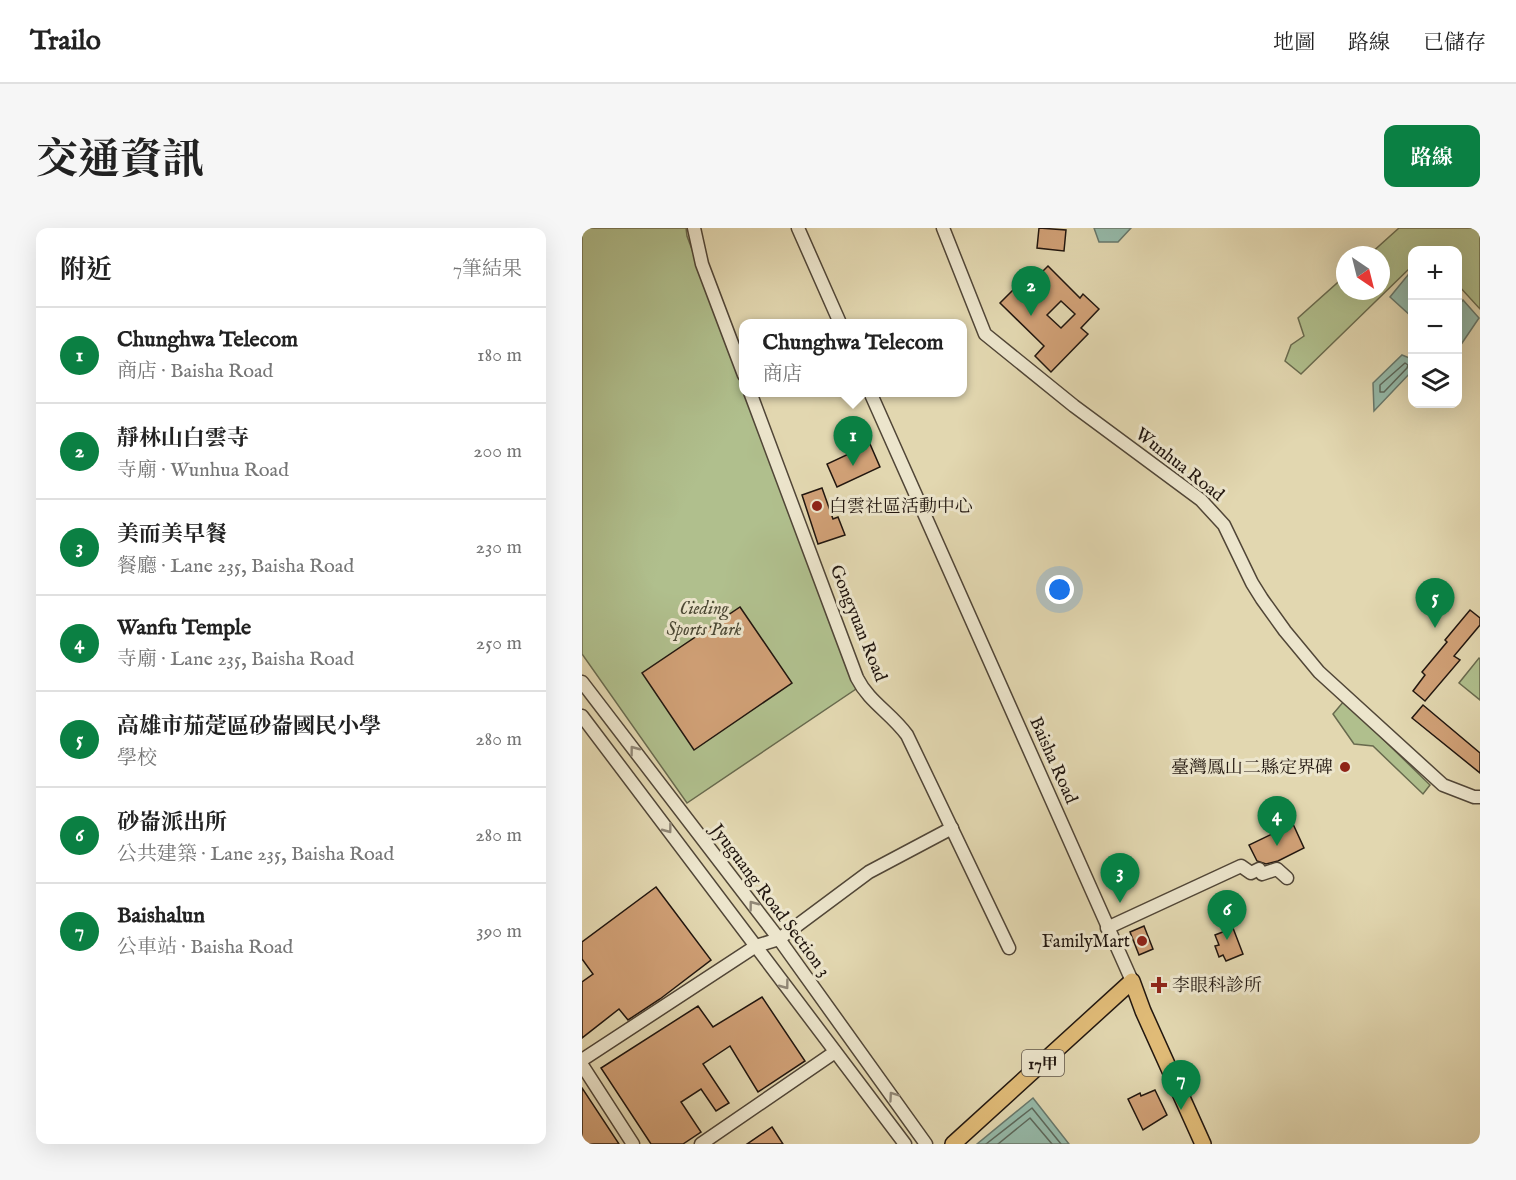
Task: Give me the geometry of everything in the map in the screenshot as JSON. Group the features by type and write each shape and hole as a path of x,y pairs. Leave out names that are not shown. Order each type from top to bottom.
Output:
{"main road":[{"name":"17甲","path":"954,1144 1132,981"},
{"name":"Baisha Road","path":"1132,981 1143,1011 1203,1144"}],"street":[{"path":"693,228 702,264 739,362"},
{"path":"798,228 838,319"},
{"name":"Wunhua Road","path":"942,228 985,334 1074,406 1201,500 1224,525 1262,599 1319,672 1443,785 1474,797 1480,797"},
{"name":"Gongyuan Road","path":"752,397 857,678 867,695 888,711 907,735 1009,948"},
{"name":"Baisha Road","path":"872,397 1132,981"},
{"name":"Jyuguang Road Section 3","path":"582,682 778,939 926,1144"},
{"path":"582,716 905,1144"},
{"path":"582,1060 756,946 778,939 869,872 952,828"},
{"path":"1107,928 1241,866 1251,873 1259,869 1263,874 1277,869 1287,878"},
{"path":"701,1144 835,1052"},
{"path":"582,1065 633,1144"}],"green space":[{"name":"Cieding Sports Park","path":"582,228 686,228 739,374 739,397 749,397 859,687 687,803 582,654"},
{"path":"1399,228 1480,228 1480,309 1462,289 1462,246 1408,246 1408,270 1390,287 1390,246 1379,246"},
{"path":"1336,284 1336,300 1377,300 1301,374 1285,361 1291,345 1304,336 1298,318"},
{"path":"1480,659 1480,700 1459,683"},
{"path":"1344,701 1430,785 1423,794 1373,746 1354,744 1333,714"}],"water":[{"path":"1094,228 1131,228 1118,242 1099,242"},
{"path":"1408,275 1408,313 1390,297"},
{"path":"1462,301 1479,318 1462,343"},
{"path":"1402,355 1408,357 1408,375 1374,411 1373,383"},
{"path":"1033,1098 1069,1144 977,1144"}],"building":[{"path":"1039,228 1066,230 1064,251 1037,248"},
{"path":"1048,266 1080,298 1083,294 1099,309 1081,328 1088,334 1051,372 1035,356 1044,346 1000,303 1017,286 1023,291","holes":["1061,301 1075,314 1061,328 1047,315"]},
{"path":"870,444 880,467 837,487 827,464"},
{"name":"白雲社區活動中心","path":"822,488 833,519 838,517 845,535 818,544 802,495"},
{"path":"740,607 792,683 694,750 642,673"},
{"path":"1470,610 1480,618 1480,625 1454,656 1460,660 1425,701 1413,691 1425,675 1422,672"},
{"path":"1423,705 1480,753 1480,773 1412,718"},
{"path":"1293,824 1304,848 1278,861 1266,864 1257,861 1249,845"},
{"path":"656,887 711,960 628,1020 619,1009 582,1038 582,982 593,974 582,959 582,942"},
{"name":"FamilyMart","path":"1144,926 1153,949 1139,955 1130,932"},
{"path":"1233,928 1243,954 1226,961 1223,955 1219,957 1215,946 1219,945 1215,935"},
{"path":"762,997 805,1061 758,1092 730,1046 703,1064 729,1103 716,1111 701,1089 681,1102 701,1132 683,1144 651,1144 601,1068 698,1006 713,1027"},
{"path":"582,1088 619,1144 582,1144"},
{"path":"1155,1090 1167,1115 1143,1130 1128,1099 1140,1093 1141,1096"},
{"path":"772,1127 783,1144 747,1144"}],"place":[{"name":"靜林山白雲寺","path":"1031,316"},
{"name":"Chunghwa Telecom","path":"853,466"},
{"name":"白雲社區活動中心","path":"817,506"},
{"name":"高雄市茄萣區砂崙國民小學","path":"1435,628"},
{"name":"臺灣鳳山二縣定界碑","path":"1345,767"},
{"name":"Wanfu Temple","path":"1277,846"},
{"name":"美而美早餐","path":"1120,903"},
{"name":"砂崙派出所","path":"1227,940"},
{"name":"FamilyMart","path":"1142,941"},
{"name":"李眼科診所","path":"1159,985"},
{"name":"Baishalun","path":"1181,1110"}]}
